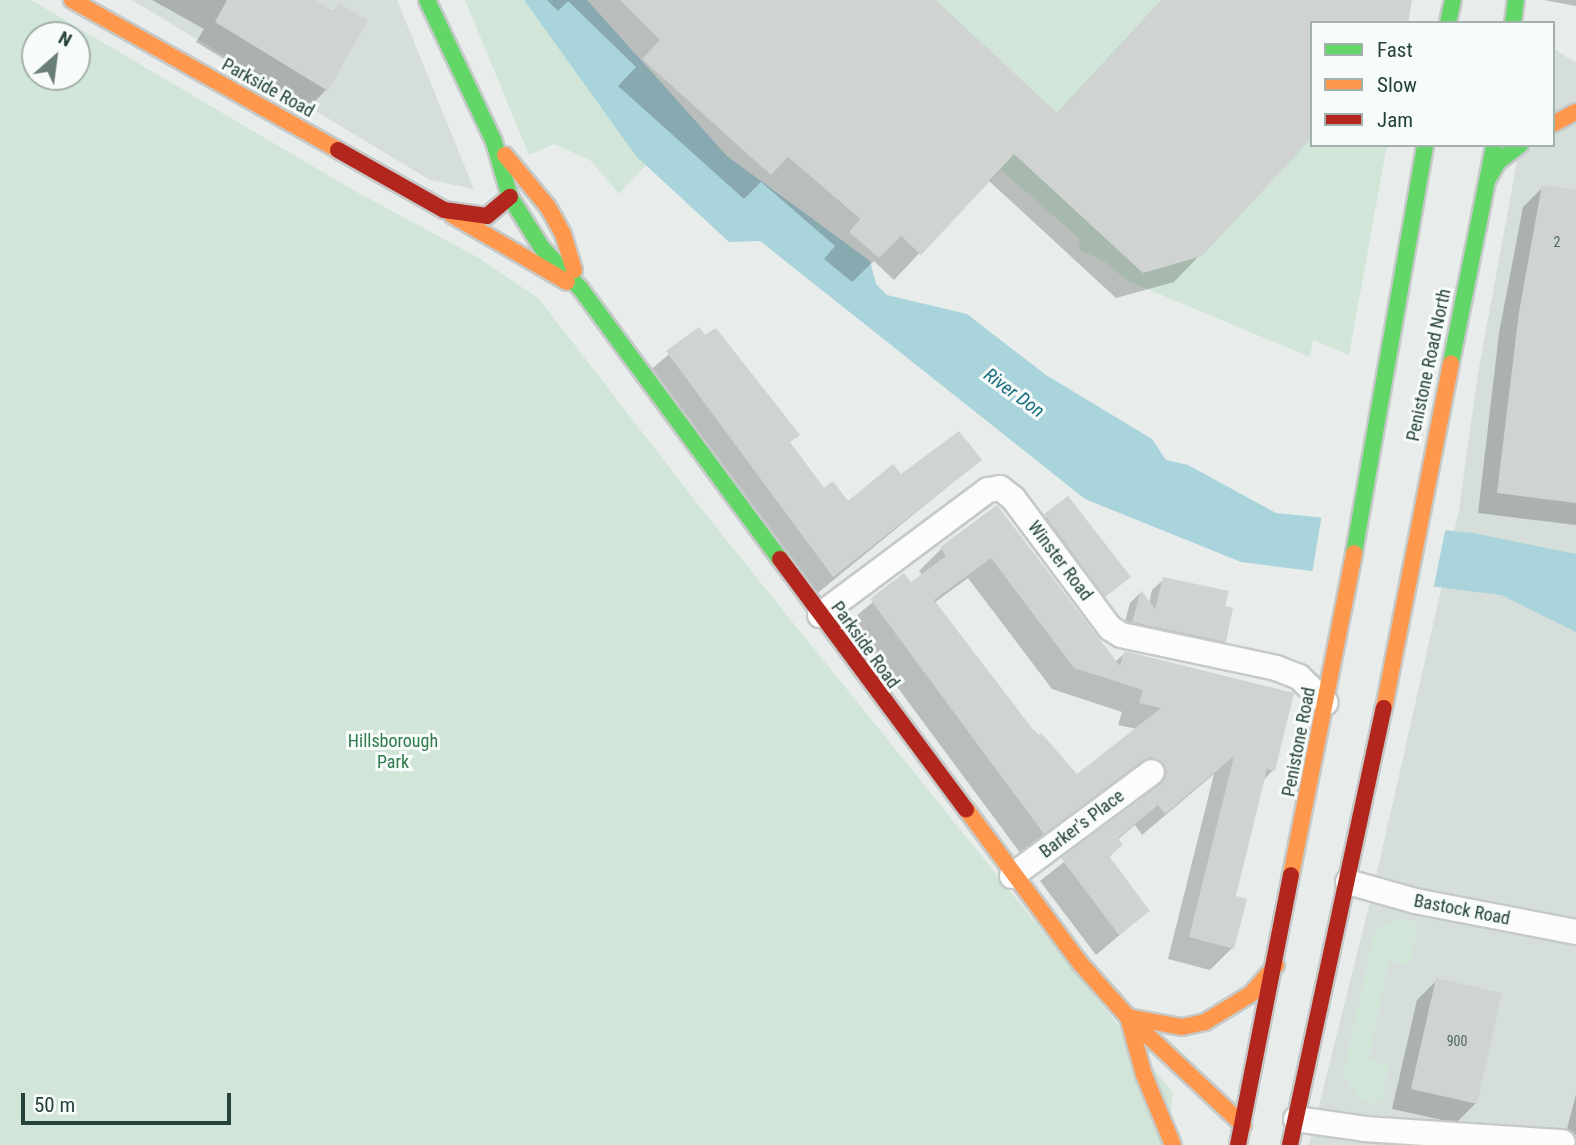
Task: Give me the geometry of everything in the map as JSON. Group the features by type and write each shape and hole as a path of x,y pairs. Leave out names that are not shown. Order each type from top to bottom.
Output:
{"main road":[{"name":"Parkside Road","path":"72,0 579,288"},
{"path":"427,0 494,142 510,197"},
{"path":"1448,21 1453,0"},
{"path":"1513,21 1516,0"},
{"path":"1555,123 1576,112"},
{"name":"Parkside Road","path":"494,142 539,193 563,234 579,288"},
{"path":"1421,162 1424,147"},
{"path":"1421,162 1432,147"},
{"name":"Penistone Road North","path":"1339,878 1405,593 1494,147"},
{"path":"1488,179 1498,162 1517,147"},
{"name":"Penistone Road","path":"1238,1145 1276,965 1372,457 1421,162"},
{"path":"510,197 516,184 513,163"},
{"name":"Parkside Road","path":"444,209 487,216 510,197 542,248 579,288 1012,876 1128,1017 1261,1145"},
{"path":"1296,855 1313,865"},
{"path":"1290,1145 1339,878"},
{"path":"1128,1017 1182,1027 1205,1022 1251,994 1276,965"},
{"name":"Parkside Road","path":"1128,1017 1144,1075 1172,1145"}],"street":[{"name":"Winster Road","path":"820,615 988,489 1000,488 1013,498 1110,628 1121,635 1276,668 1298,677 1326,703"},
{"name":"Barker's Place","path":"1012,876 1152,772"},
{"name":"Bastock Road","path":"1339,878 1415,901 1576,932"},
{"path":"1296,1119 1365,1129 1563,1142"}],"shaded area":[{"path":"132,0 397,0 474,189 430,180"},
{"path":"1555,49 1576,63 1576,1145 1309,1145 1373,890 1459,510 1477,379 1520,147 1555,147"}],"green space":[{"name":"Hillsborough Park","path":"0,0 31,0 67,21 21,21 21,91 91,91 91,35 353,190 479,258 539,299 711,521 1173,1093 1168,1145 0,1145"},
{"path":"465,0 524,0 646,165 619,194 590,160 554,144 529,155"},
{"path":"620,0 1412,0 1408,21 1310,21 1310,147 1387,147 1349,355 1313,340 1310,357 1128,281 1104,261 1079,250 1080,239 1001,170 921,255 901,236 879,258 849,232 859,219 788,157 642,59 660,40"},
{"path":"1401,918 1418,923 1410,964 1389,961 1368,1059 1388,1065 1382,1102 1365,1103 1343,1076 1374,932"}],"water":[{"name":"River Don","path":"524,0 587,0 727,156 870,261 876,284 887,295 967,314 1046,375 1152,439 1166,460 1188,465 1276,513 1473,533 1576,554 1576,632 1501,595 1241,562 1085,499 760,241 729,242 636,156"}],"pier":[{"path":"1322,514 1446,527 1433,590 1312,574"}],"building":[{"path":"227,0 315,0 334,11 338,3 368,20 328,91 215,22"},
{"path":"620,0 936,0 1057,113 1162,0 1412,0 1408,21 1310,21 1310,140 1202,256 1143,273 1014,154 921,255 901,236 879,258 849,232 860,219 788,157 771,175 642,59 660,40"},
{"path":"1542,185 1576,190 1576,503 1497,493 1519,312"},
{"path":"699,327 705,335 716,328 800,435 790,442 824,488 833,481 848,501 893,464 901,474 959,431 982,460 833,577 666,351"},
{"path":"1068,496 1131,577 1105,597 1044,514"},
{"path":"997,505 1120,666 1124,651 1294,693 1275,771 1267,769 1236,896 1247,899 1234,949 1189,937 1234,756 1165,814 1158,805 1118,838 1123,845 1109,856 1150,911 1119,935 1061,858 1161,784 1167,771 1163,763 1151,757 1143,760 1044,834 870,599 904,573 911,582 946,556 940,547","holes":["991,558 1074,668 1143,690 1139,703 1161,708 1077,774 1041,733 1038,736 934,600"]},
{"path":"1163,577 1229,591 1225,606 1233,608 1226,642 1132,622 1141,590 1155,609"},
{"path":"1436,978 1502,993 1477,1104 1411,1089"}],"traffic: fast":[{"path":"427,0 494,142 510,197 542,248 580,288 780,559"},
{"path":"1448,21 1453,0"},
{"path":"1513,21 1516,0"},
{"path":"1354,553 1425,147"},
{"path":"1451,363 1494,147"},
{"path":"1488,179 1498,162 1517,147"}],"traffic: slow":[{"path":"72,0 338,150"},
{"path":"1555,123 1576,112"},
{"path":"505,155 548,207 563,234 574,270"},
{"path":"452,215 567,282"},
{"path":"1384,708 1451,363"},
{"path":"1291,875 1354,553"},
{"path":"966,809 1080,963 1128,1017 1243,1125"},
{"path":"1128,1017 1182,1027 1205,1022 1251,994 1276,965"},
{"path":"1128,1017 1144,1075 1173,1145"}],"traffic: jam":[{"path":"338,150 444,210 487,216 510,197"},
{"path":"780,559 966,809"},
{"path":"1290,1145 1384,708"},
{"path":"1238,1145 1291,875"}]}
